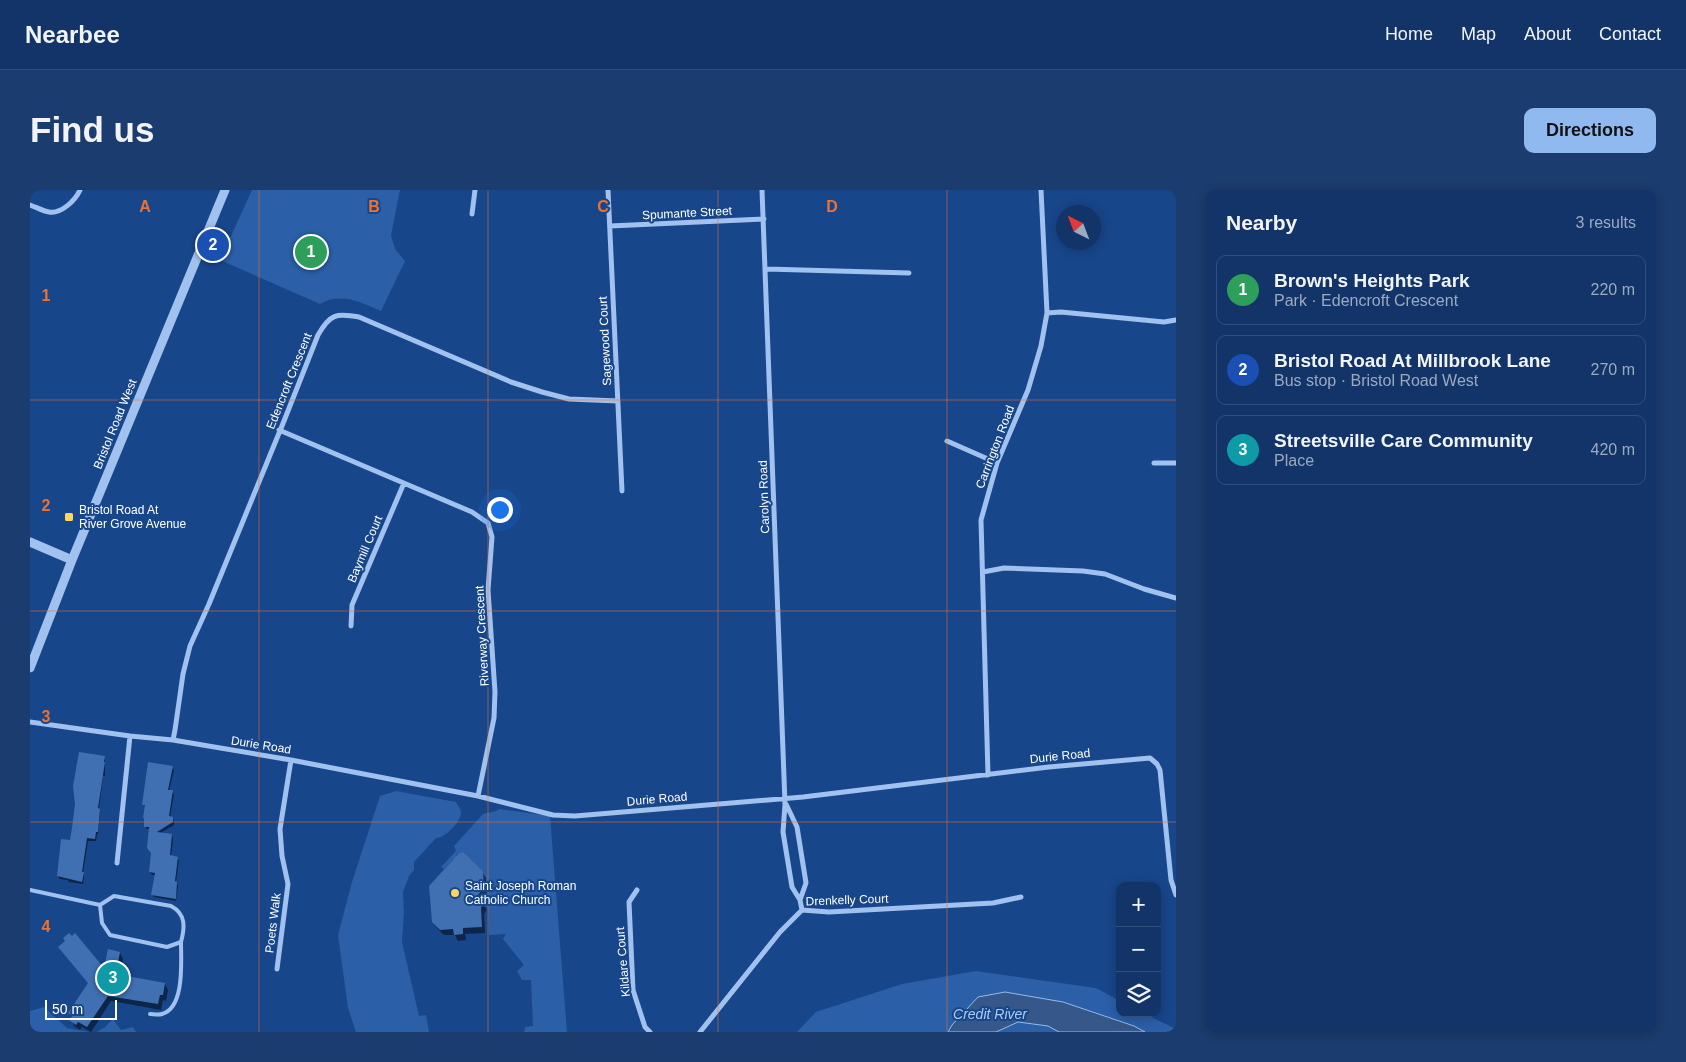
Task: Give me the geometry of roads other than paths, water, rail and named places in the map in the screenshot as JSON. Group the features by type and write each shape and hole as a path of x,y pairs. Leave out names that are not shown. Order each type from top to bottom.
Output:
{"street":[{"path":"30,205 48,212 58,212 72,201 80,190"},
{"name":"Bristol Road West","path":"30,668 72,560 225,190"},
{"path":"472,214 475,190"},
{"name":"Sagewood Court","path":"608,190 622,491"},
{"name":"Carolyn Road","path":"762,190 785,801 783,832 792,887 800,900 802,910"},
{"name":"Carrington Road","path":"988,775 981,520 997,463 1028,390 1041,346 1047,313 1041,190"},
{"name":"Spumante Street","path":"610,226 764,219"},
{"path":"766,269 909,273"},
{"path":"1047,313 1061,312 1164,322 1176,320"},
{"name":"Edencroft Crescent","path":"172,740 190,646 209,604 318,335 326,322 336,315 359,317 511,382 569,399 618,401"},
{"name":"Riverway Crescent","path":"279,430 472,512 488,522 492,537 488,590 495,692 494,718 478,796"},
{"path":"947,441 997,463"},
{"path":"1154,463 1176,463"},
{"name":"Baymill Court","path":"350,626 352,605 404,483"},
{"path":"30,542 72,560"},
{"path":"983,572 1004,568 1083,571 1105,574 1144,589 1176,598"},
{"name":"Durie Road","path":"30,722 172,740 291,760 478,796 553,815 575,816 785,801 1049,767 1150,758 1157,764 1160,770 1171,880 1176,895"},
{"path":"117,863 130,736"},
{"name":"Poets Walk","path":"277,969 288,884 282,856 280,829 291,760"},
{"name":"Carolyn Road","path":"785,801 797,828 806,884 800,900"},
{"name":"Kildare Court","path":"637,890 629,902 633,990 645,1027 650,1032"},
{"name":"Drenkelly Court","path":"700,1032 780,932 802,910 829,912 993,903 1021,897"}],"lane":[{"path":"30,890 100,905 114,896 171,906 180,912 184,920 184,933 181,942 180,992 171,1008 162,1014 150,1014"},
{"path":"100,905 104,928 114,937 167,947 181,942"}],"water":[{"name":"Credit River","path":"1005,992 1063,1002 1134,1026 1145,1032 1059,1032 1048,1026 1018,1022 996,1032 948,1032 952,1025 978,997"}],"place":[{"name":"Bristol Road At Millbrook Lane","path":"213,245"},
{"name":"Brown's Heights Park","path":"311,252"},
{"name":"Bristol Road At River Grove Avenue","path":"69,517"},
{"name":"Saint Joseph Roman Catholic Church","path":"455,893"},
{"name":"Streetsville Care Community","path":"113,978"}]}
